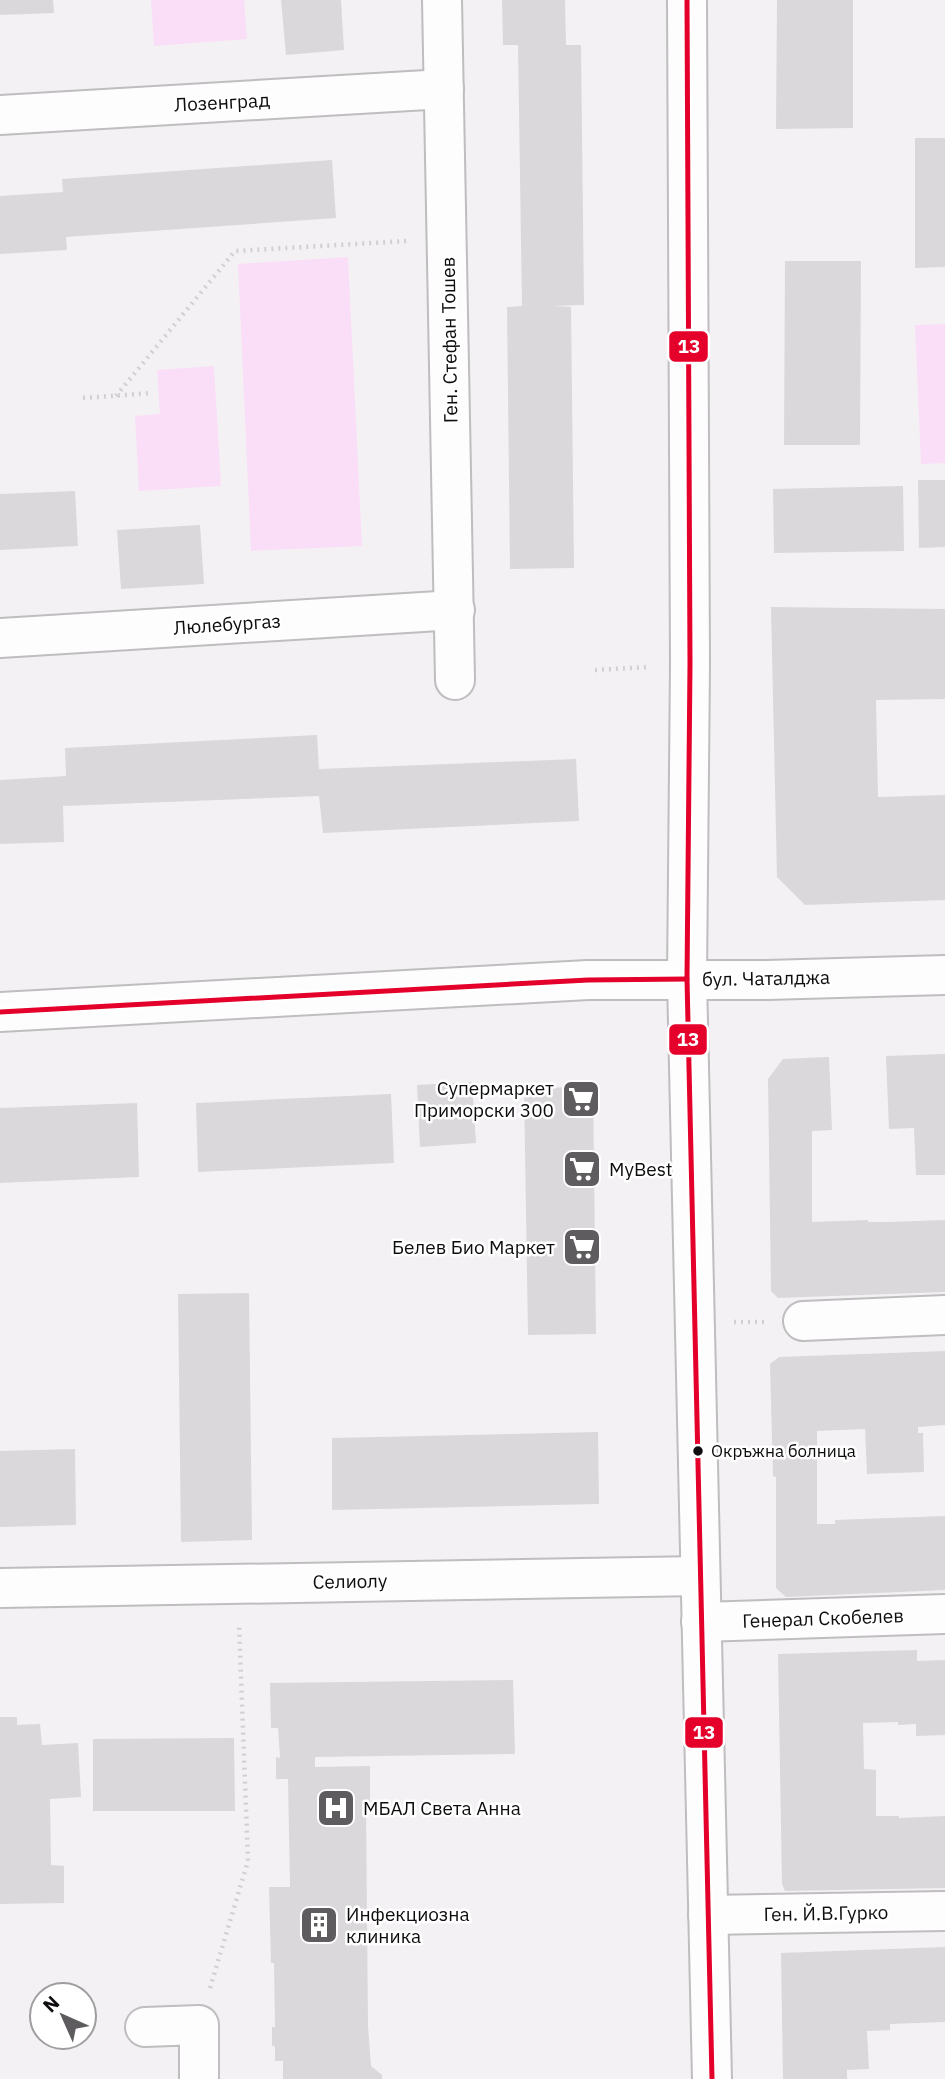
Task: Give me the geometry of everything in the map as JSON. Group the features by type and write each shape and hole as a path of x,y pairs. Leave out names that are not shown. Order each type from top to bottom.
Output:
{"street":[{"name":"Ген. Стефан Тошев","path":"442,0 455,680"},
{"path":"687,0 690,664 687,979 712,2079"},
{"name":"Лозенград","path":"0,115 444,89"},
{"name":"Люлебургаз","path":"0,638 455,610"},
{"name":"бул. Чаталджа","path":"0,1012 588,980 945,975"},
{"path":"803,1321 945,1315"},
{"name":"Селиолу","path":"0,1588 700,1576"},
{"name":"Генерал Скобелев","path":"701,1622 945,1614"},
{"name":"Ген. Й.В.Гурко","path":"708,1915 945,1911"},
{"path":"145,2027 199,2025 199,2079"}],"path":[{"path":"116,396 235,251 447,239"},
{"path":"83,398 150,393"},
{"path":"595,670 690,664"},
{"path":"695,1323 803,1321"},
{"path":"199,2025 248,1861 237,1583"}],"shaded area":[{"path":"151,0 244,0 247,39 154,46"},
{"path":"348,257 362,546 251,551 238,264"},
{"path":"945,324 945,463 921,464 915,325"},
{"path":"214,366 221,486 139,491 135,416 160,414 157,370"}],"building":[{"path":"0,0 53,0 54,13 0,15"},
{"path":"281,0 341,0 344,50 286,55"},
{"path":"502,0 565,0 566,45 581,45 584,305 552,306 571,307 574,568 510,569 507,307 522,306 518,45 503,45"},
{"path":"777,0 853,0 853,128 776,129"},
{"path":"915,138 945,138 945,267 915,268"},
{"path":"332,160 336,218 66,237 67,250 0,254 0,196 63,192 62,179"},
{"path":"785,261 861,261 860,445 784,445"},
{"path":"918,480 945,480 945,547 919,548"},
{"path":"903,486 904,551 774,553 773,489"},
{"path":"75,491 78,546 0,550 0,494"},
{"path":"200,525 204,584 121,589 117,530"},
{"path":"771,607 945,609 945,699 876,700 878,797 945,795 945,900 805,905 777,877"},
{"path":"317,735 319,769 576,759 579,821 323,833 319,796 63,806 64,842 0,844 0,780 66,776 65,748"},
{"path":"945,1054 945,1175 916,1175 914,1128 889,1129 886,1056"},
{"path":"829,1057 832,1130 812,1131 812,1222 945,1220 945,1292 778,1298 771,1291 768,1079 783,1059"},
{"path":"472,1082 476,1143 420,1147 417,1085"},
{"path":"593,1086 596,1334 528,1335 524,1089"},
{"path":"391,1094 394,1163 198,1172 196,1103"},
{"path":"137,1103 139,1177 0,1183 0,1108"},
{"path":"249,1293 252,1540 181,1542 178,1294"},
{"path":"945,1351 945,1425 918,1427 918,1433 923,1433 924,1472 867,1474 865,1429 817,1431 817,1524 835,1524 835,1520 945,1516 945,1590 786,1597 776,1588 776,1477 773,1476 770,1364 779,1357"},
{"path":"598,1432 599,1504 332,1510 332,1438"},
{"path":"75,1449 76,1525 0,1527 0,1451"},
{"path":"917,1650 917,1661 945,1660 945,1735 916,1736 916,1724 863,1723 864,1769 876,1770 876,1816 945,1816 945,1888 785,1891 782,1884 778,1654"},
{"name":"Инфекциозна клиника","path":"513,1680 515,1754 315,1757 315,1767 370,1766 370,1807 366,1807 368,2026 371,2066 382,2075 382,2079 283,2079 283,2061 275,2061 275,2046 272,2046 272,2027 275,2027 274,1963 271,1963 269,1887 290,1887 288,1779 276,1779 276,1757 280,1758 278,1728 271,1728 270,1683"},
{"path":"0,1717 17,1717 17,1725 40,1724 42,1745 78,1743 81,1797 50,1799 51,1865 64,1866 64,1903 0,1904"},
{"path":"234,1738 235,1811 93,1811 93,1739"},
{"path":"945,1947 945,2022 890,2024 890,2030 867,2031 869,2069 847,2070 847,2079 783,2079 781,1953"}],"transit line":[{"name":"13","path":"687,0 690,664 687,979 712,2079"},
{"name":"13","path":"0,1012 588,980 687,979"}],"place":[{"name":"Супермаркет Приморски 300","path":"581,1099"},
{"name":"MyBest","path":"582,1169"},
{"name":"Белев Био Маркет","path":"582,1247"},
{"name":"Окръжна болница","path":"698,1451"},
{"name":"МБАЛ Света Анна","path":"336,1808"},
{"name":"Инфекциозна клиника","path":"319,1925"}]}
